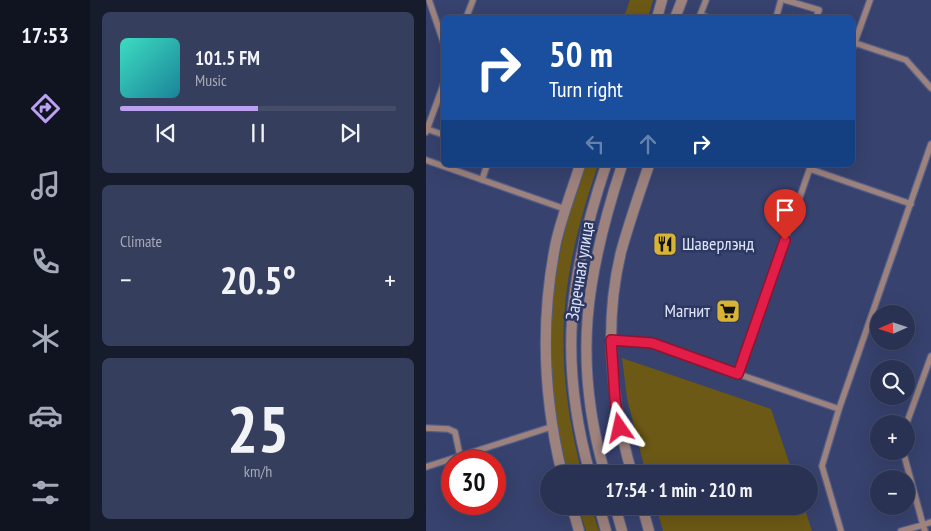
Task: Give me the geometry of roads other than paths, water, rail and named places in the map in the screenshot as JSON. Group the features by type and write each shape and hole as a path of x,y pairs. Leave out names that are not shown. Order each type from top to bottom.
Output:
{"street":[{"path":"658,15 662,0"},
{"path":"560,465 552,427 545,365 545,326 548,287 556,241 579,167"},
{"name":"Заречная улица","path":"588,465 573,394 570,347 572,313 581,248 605,167"},
{"name":"Заречная улица","path":"603,465 594,430 589,392 586,346 587,313 596,252 621,167"},
{"path":"630,465 615,399 611,315 621,254 648,167"},
{"path":"575,515 579,531"},
{"path":"602,515 606,531"},
{"path":"618,515 622,531"},
{"path":"645,515 649,531"}],"lane":[{"path":"430,0 441,35"},
{"path":"467,15 473,0"},
{"path":"700,15 706,0"},
{"path":"777,15 781,0"},
{"path":"785,0 819,10 817,15"},
{"path":"870,0 855,43 906,60 931,88"},
{"path":"441,91 427,131 441,134"},
{"path":"841,531 822,466 839,409 931,144"},
{"path":"426,160 441,165"},
{"path":"446,167 565,209"},
{"path":"482,180 486,167"},
{"path":"738,374 811,167 911,204"},
{"path":"611,340 652,343 839,409"},
{"path":"910,415 931,356"},
{"path":"479,450 552,427"},
{"path":"426,428 448,429 455,432 459,450"},
{"path":"905,460 924,528"},
{"path":"426,467 441,462"},
{"path":"902,531 924,528 931,522"}],"place":[{"name":"Шаверлэнд","path":"665,244"},
{"name":"Магнит","path":"728,311"}]}
